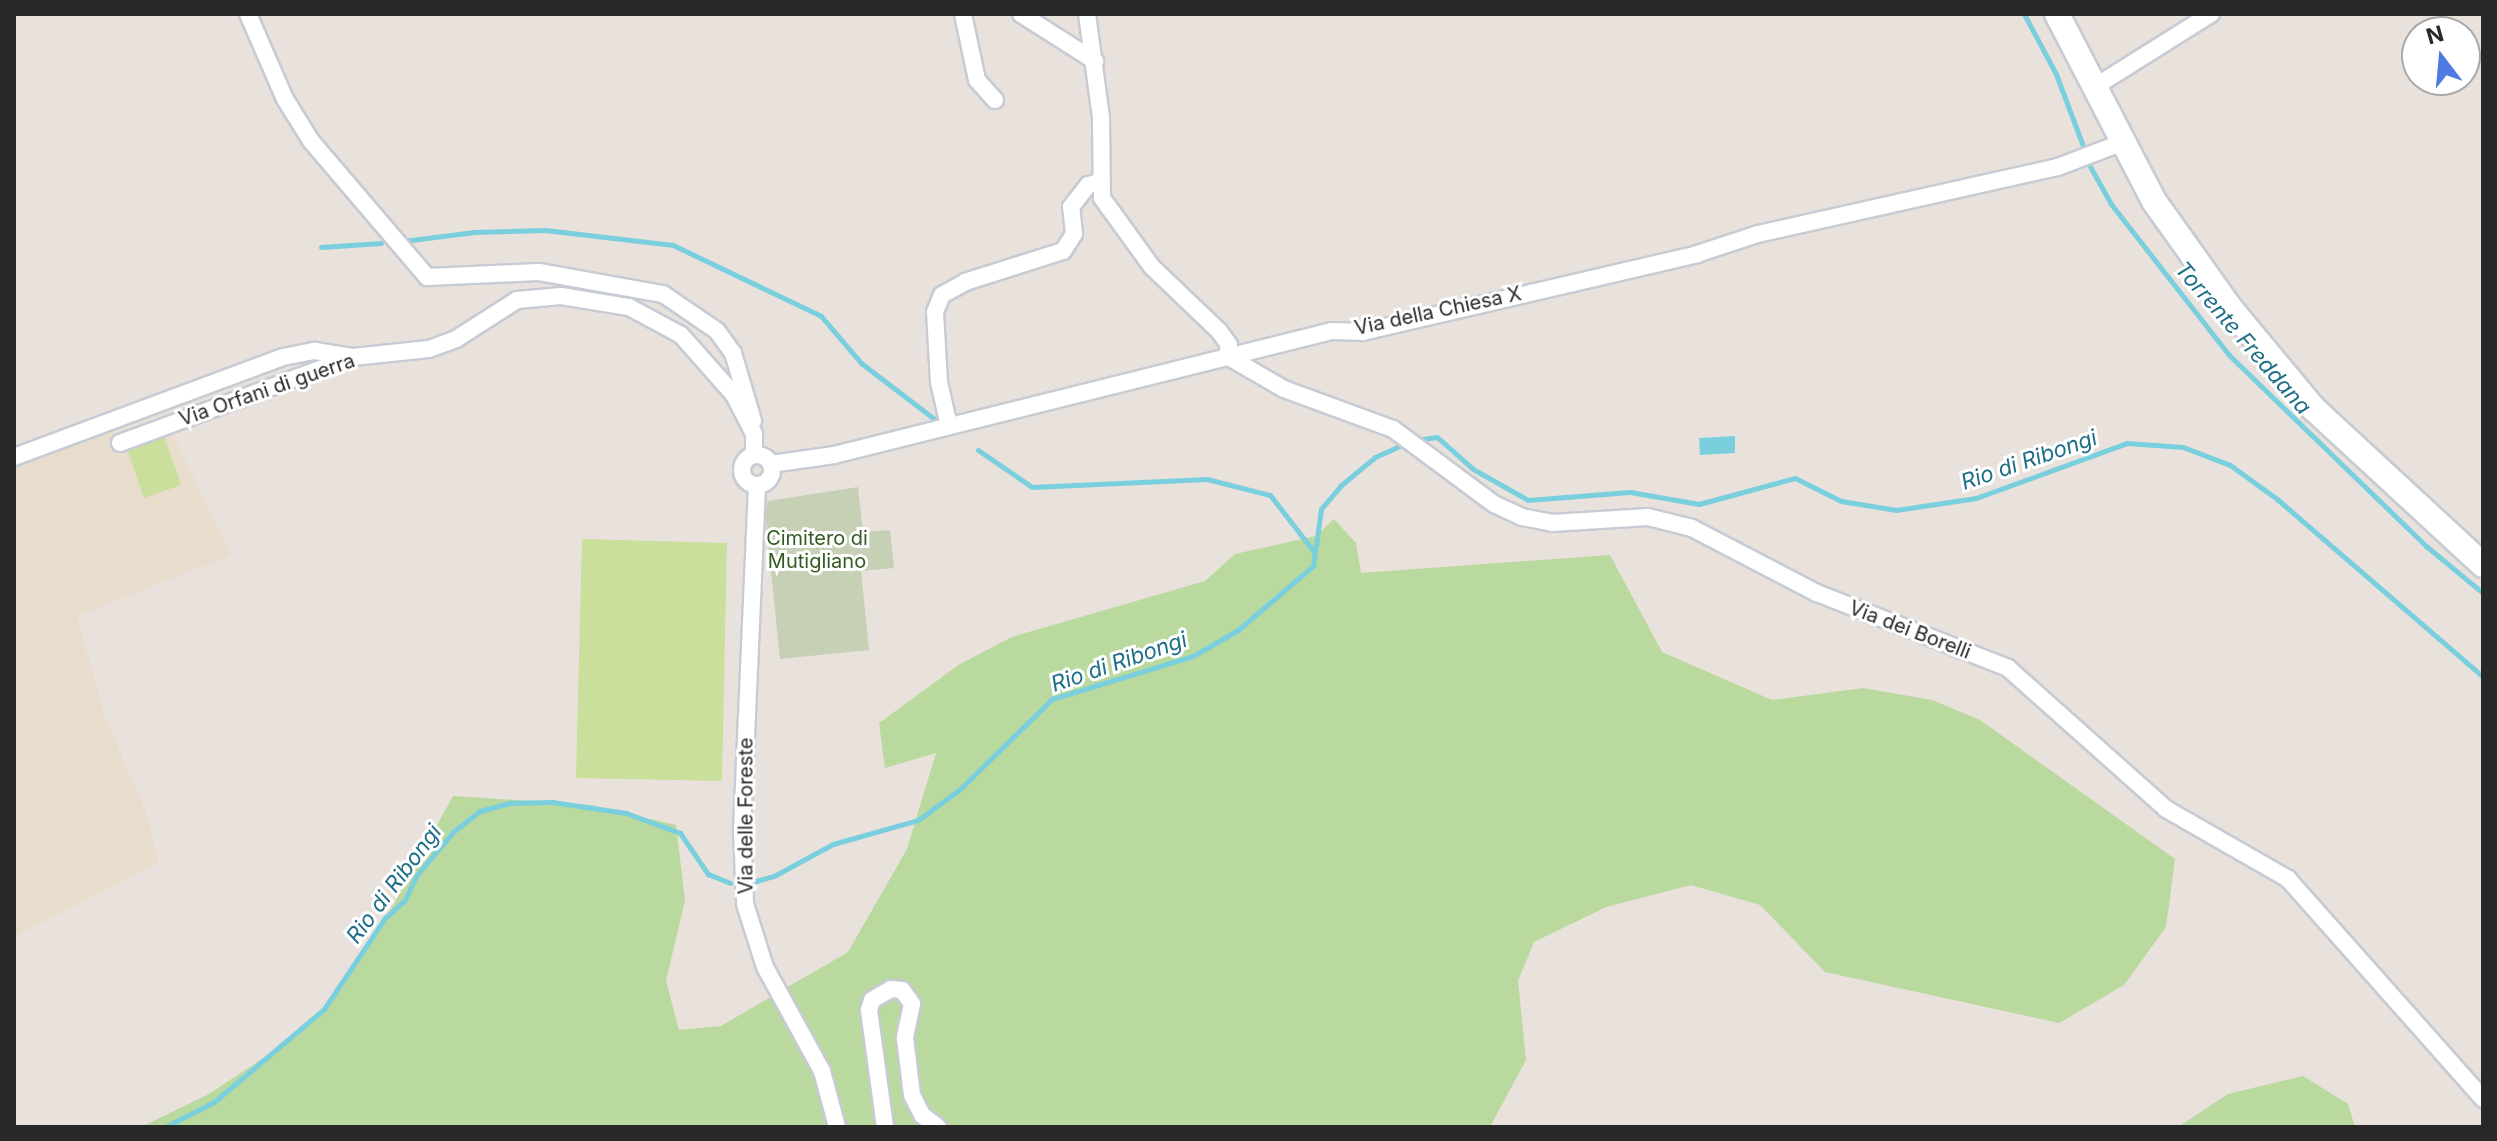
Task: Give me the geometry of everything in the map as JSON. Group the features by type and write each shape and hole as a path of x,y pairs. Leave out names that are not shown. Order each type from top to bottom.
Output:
{"main road":[{"path":"2057,14 2096,86 2114,146 2194,259 2281,372 2314,409 2483,565"}],"street":[{"path":"248,14 285,99 311,141 427,277 539,272 663,294 708,323 733,353 745,381 754,434"},
{"path":"963,14 977,80 995,100"},
{"path":"1021,14 1095,61"},
{"path":"1087,14 1103,141 1102,198 1121,232 1219,331 1229,345 1227,356"},
{"path":"2096,86 2211,14"},
{"name":"Via della Chiesa X","path":"771,464 949,426 1332,331 1363,332 2058,167 2114,146"},
{"path":"949,426 939,382 935,312 942,295 965,282 1063,251 1074,234 1071,207 1088,185 1100,182"},
{"name":"Via Orfani di guerra","path":"120,443 353,357 429,349 456,339 517,300 596,300 629,307 681,335 734,395 754,434 754,455"},
{"path":"14,457 283,357 315,351 353,357"},
{"name":"Via dei Borelli","path":"1227,356 1284,389 1401,434 1494,504 1522,517 1552,523 1648,517 1692,528 1817,593 2008,668 2166,809 2288,879 2483,1099"},
{"path":"754,455 771,464 769,479 757,486 742,474 745,461 754,455"},
{"name":"Via delle Foreste","path":"757,486 742,831 745,904 765,967 822,1071 837,1127"},
{"path":"885,1127 869,1010 872,1000 891,989 902,990 912,1004 905,1038 912,1095 922,1115 938,1127"}],"shaded area":[{"path":"115,429 120,442 171,431 231,555 77,616 105,717 148,818 158,863 14,937 14,464"}],"green space":[{"path":"163,433 181,485 144,498 126,446"},
{"name":"Cimitero di Mutigliano","path":"858,487 863,532 890,530 894,568 861,571 869,650 780,659 765,512 768,501"},
{"path":"1334,519 1356,543 1361,573 1610,555 1662,652 1772,700 1863,688 1932,700 1980,720 2175,859 2166,927 2124,985 2059,1023 1825,972 1760,905 1691,885 1606,907 1534,942 1518,981 1526,1060 1490,1127 141,1127 207,1095 291,1040 324,1009 394,904 453,796 591,805 676,825 685,900 666,981 679,1030 721,1026 848,952 907,849 936,753 885,768 879,723 960,664 1012,637 1205,581 1235,554 1316,536"},
{"path":"582,539 727,543 722,781 576,778"},
{"path":"2303,1076 2348,1104 2355,1127 2178,1127 2228,1094"}],"water":[{"path":"1735,436 1735,453 1700,455 1699,438"}],"waterway":[{"name":"Torrente Freddana","path":"2024,14 2056,74 2085,151"},
{"name":"Torrente Freddana","path":"2087,161 2111,204 2229,355 2426,546 2483,593"},
{"path":"403,241 474,232 545,230 673,245 821,316 861,363 937,421"},
{"path":"321,247 381,243"},
{"name":"Rio di Ribongi","path":"1416,440 1437,437 1473,469 1528,500 1630,492 1699,504 1795,478 1841,501 1896,510 1976,498 2127,443 2183,447 2230,465 2277,499 2483,677"},
{"name":"Rio di Ribongi","path":"749,883 774,876 833,844 918,820 960,789 1052,699 1193,656 1238,630 1313,566 1321,509 1340,486 1375,457 1407,443"},
{"path":"978,450 1032,487 1207,479 1270,495 1315,553"},
{"name":"Rio di Ribongi","path":"165,1127 214,1102 324,1009 385,918 405,900 416,876 453,832 480,811 509,803 552,802 626,813 680,833 708,874 730,883"}]}
